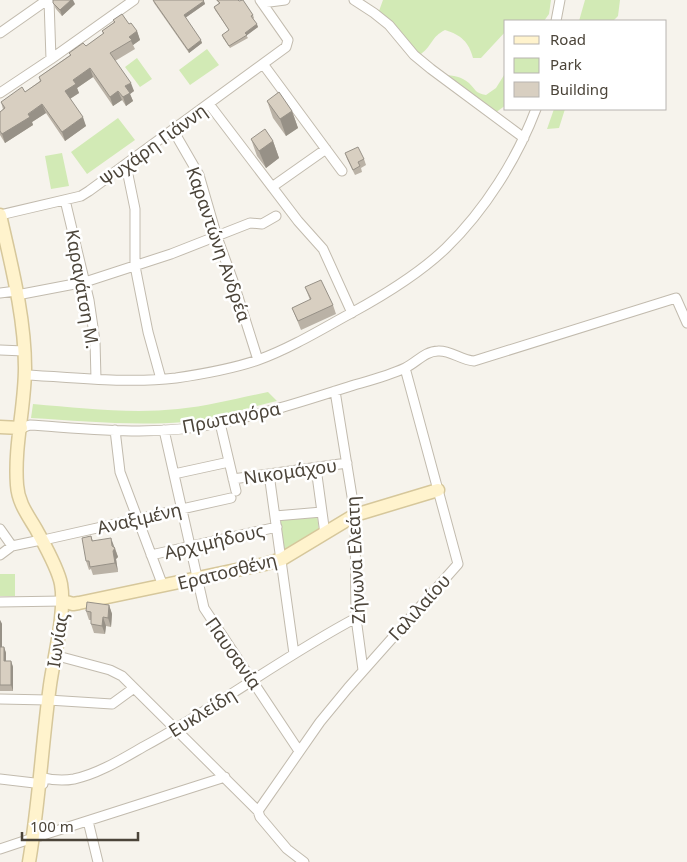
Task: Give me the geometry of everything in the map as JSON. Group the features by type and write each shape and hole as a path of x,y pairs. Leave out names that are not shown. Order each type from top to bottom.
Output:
{"main road":[{"name":"Ιωνίας","path":"0,215 16,293 24,352 25,378 21,422 24,494 45,540 66,576 66,602 42,781 36,837 36,862"},
{"path":"0,427 21,422"},
{"name":"Ερατοσθένη","path":"66,602 79,603 198,580 282,559 355,515 438,490"},
{"name":"Ιωνίας","path":"29,862 36,837"}],"street":[{"path":"0,33 48,0"},
{"path":"48,0 51,59"},
{"path":"0,93 134,0"},
{"path":"261,1 285,0"},
{"path":"354,0 389,25 414,55 431,69 524,138"},
{"path":"556,20 560,0"},
{"name":"Ψυχάρη Γιάννη","path":"0,215 81,196 286,47 288,40 261,1"},
{"path":"263,64 342,171"},
{"path":"209,104 272,187 323,249 352,313"},
{"path":"25,378 125,381 161,379 215,371 258,360 292,345 352,313 405,281 447,248 501,180 524,138 536,110"},
{"name":"Καραντώνη Ανδρέα","path":"173,130 199,175 217,237 258,360"},
{"path":"272,187 326,149"},
{"path":"126,165 134,209 135,266 148,332 161,379"},
{"name":"Καραγάτση Μ.","path":"65,200 93,324 96,379"},
{"path":"0,294 85,282 217,237 250,223 262,224 276,216"},
{"name":"Πρωταγόρα","path":"21,422 30,425 115,430 194,428 282,407 335,391 405,368 421,357 435,351 474,361 676,298 687,323"},
{"path":"0,350 24,352"},
{"name":"Γαλιλαίου","path":"258,811 320,722 458,564 405,368"},
{"name":"Ζήνωνα Ελεάτη","path":"335,391 355,515 356,618 364,670"},
{"path":"220,423 233,479"},
{"path":"115,430 120,472 136,519 163,586"},
{"name":"Παυσανία","path":"164,430 202,601 207,614 299,751"},
{"path":"174,474 229,462"},
{"name":"Νικομάχου","path":"233,479 347,463"},
{"path":"316,468 325,534"},
{"path":"269,474 294,654"},
{"name":"Αναξιμένη","path":"12,546 182,509 233,494 233,479"},
{"path":"275,516 322,512"},
{"name":"Αρχιμήδους","path":"151,556 277,527"},
{"path":"0,529 12,546 0,555"},
{"path":"0,602 66,602"},
{"name":"Ευκλείδη","path":"0,779 42,781 74,779 87,775 176,729 294,654 356,618"},
{"path":"58,656 116,672 225,777 258,811 260,817 287,849 304,862"},
{"path":"0,699 112,704 134,688"},
{"path":"0,849 225,777"},
{"path":"88,820 98,862"}],"green space":[{"path":"383,0 551,0 549,14 545,20 504,20 504,33 481,58 473,58 464,40 456,34 445,30 437,35 421,54 413,50 379,11"},
{"path":"585,0 620,0 618,16 614,20 579,20"},
{"path":"207,49 219,65 190,85 179,70"},
{"path":"137,58 152,79 140,87 125,67"},
{"path":"444,75 463,79 478,92 486,95 496,88 504,75 504,106 495,113"},
{"path":"554,110 565,110 559,128 547,129"},
{"path":"118,118 135,140 87,174 71,152"},
{"path":"62,153 69,186 51,189 45,156"},
{"path":"268,392 277,401 196,421 126,423 31,418 33,404 142,411 201,406"},
{"path":"317,515 319,530 284,550 280,518"},
{"path":"0,574 15,574 15,596 0,596"}],"building":[{"path":"53,0 71,0 60,10 53,3"},
{"path":"153,0 203,0 184,15 201,40 188,50"},
{"path":"217,0 243,0 257,24 245,33 247,35 229,46 222,35 229,30 214,7 220,3"},
{"path":"122,14 137,31 129,37 132,40 110,53 131,83 125,86 130,93 123,97 118,91 110,97 90,68 73,80 76,84 65,91 83,117 62,132 42,104 28,114 30,117 2,134 0,131 0,112 5,108 1,102 22,87 25,92 41,81 39,77 71,55 69,53 83,43 86,46 104,33 102,31 115,22 113,20"},
{"path":"279,92 292,111 280,119 267,101"},
{"path":"265,129 273,141 259,151 251,139"},
{"path":"358,147 364,159 358,162 360,166 353,170 345,153"},
{"path":"321,280 333,305 298,321 292,308 311,299 305,287"},
{"path":"91,536 92,541 111,538 112,546 115,548 113,551 115,563 90,567 89,561 86,561 82,538"},
{"path":"87,602 109,605 108,618 103,617 102,626 91,624 91,612 86,611"},
{"path":"0,647 4,647 4,661 11,661 11,685 0,685"}]}
